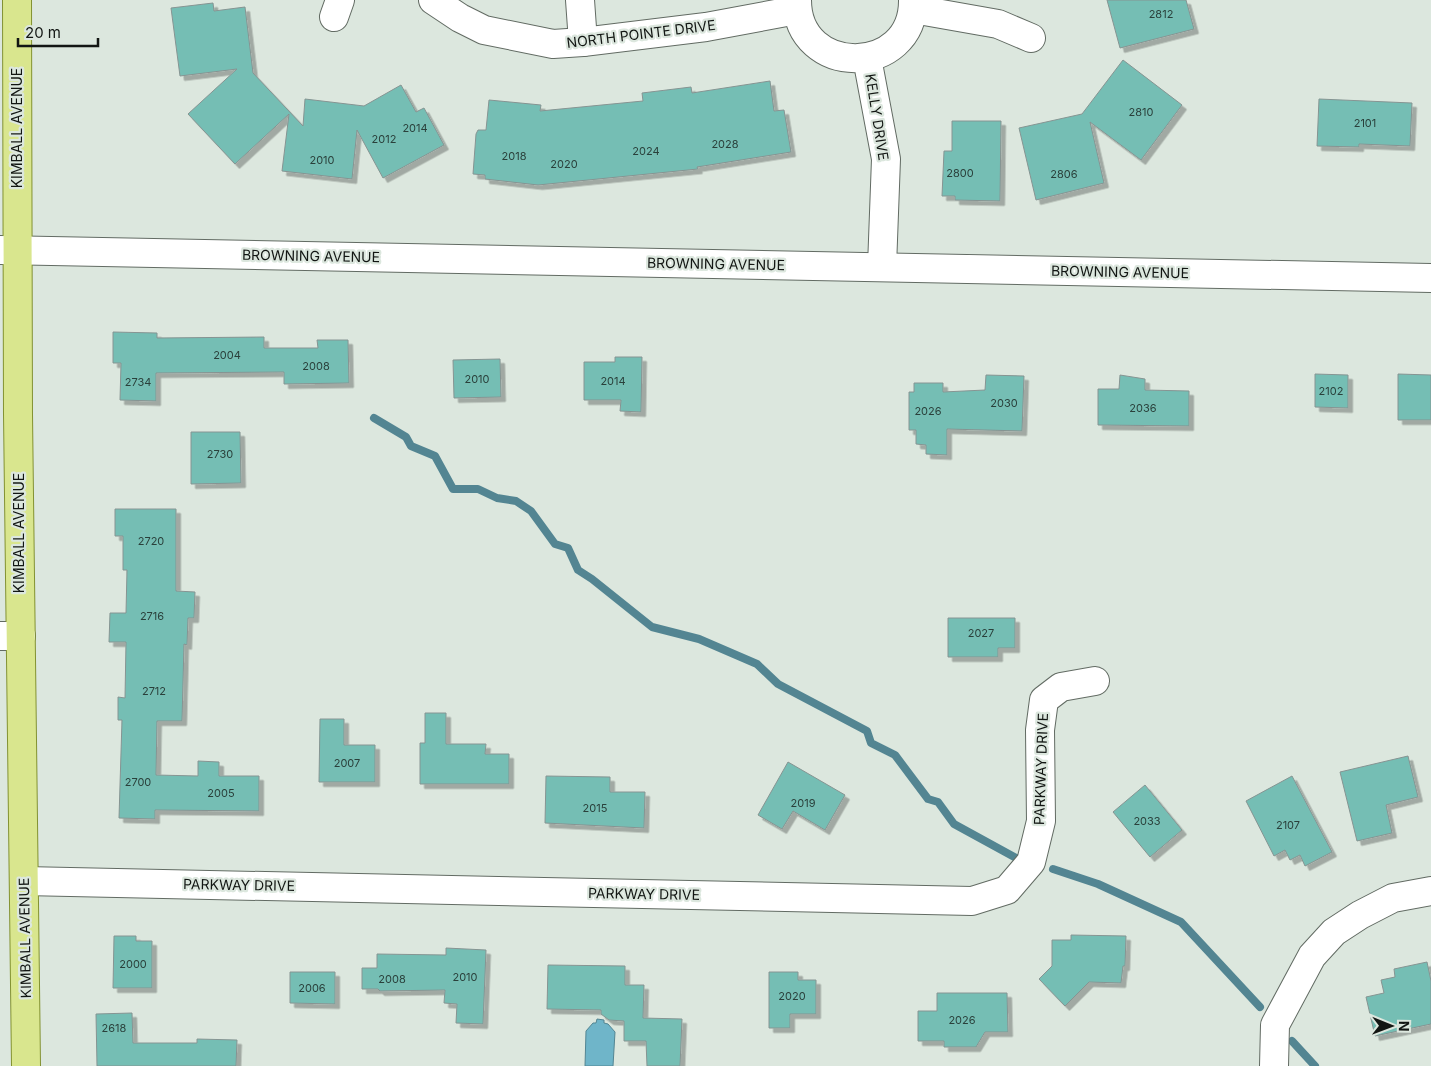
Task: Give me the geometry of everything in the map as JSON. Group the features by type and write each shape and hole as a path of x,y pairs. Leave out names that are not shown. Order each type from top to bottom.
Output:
{"main road":[{"name":"KIMBALL AVENUE","path":"17,0 8,250 10,636 24,881 26,1066"}],"street":[{"name":"NORTH POINTE DRIVE","path":"433,0 460,18 484,30 553,44 706,27 797,5"},
{"path":"580,0 583,42"},
{"path":"797,5 802,28 814,43 830,54 849,59 867,58 884,52 898,41 908,26 913,5 998,24 1031,38"},
{"name":"KELLY DRIVE","path":"867,58 886,159 882,267"},
{"name":"BROWNING AVENUE","path":"8,250 1431,278"},
{"name":"PARKWAY DRIVE","path":"24,881 972,901 1007,890 1031,862 1041,821 1040,730 1044,700 1061,686 1095,680"},
{"path":"1274,1066 1275,1025 1312,956 1334,932 1360,915 1394,898 1431,891"}],"water":[{"path":"597,1019 604,1020 604,1023 608,1024 615,1032 613,1066 585,1066 586,1031 593,1023 596,1023"}],"building":[{"path":"1107,0 1186,0 1194,29 1120,48"},
{"path":"213,3 214,11 245,7 253,73 303,126 305,99 364,106 401,85 416,112 424,108 444,145 383,178 357,130 352,179 282,171 289,114 235,164 188,114 237,69 180,76 171,8"},
{"path":"1123,60 1182,105 1141,160 1090,122 1104,183 1036,200 1019,128 1082,114"},
{"path":"770,81 774,111 784,110 791,152 697,167 698,169 538,185 485,179 485,175 473,174 476,134 478,130 486,130 489,100 541,105 540,111 643,101 642,93 691,87 692,93"},
{"path":"1319,99 1412,103 1410,146 1359,144 1359,147 1317,146"},
{"path":"952,121 1001,121 1000,201 955,200 955,196 942,196 944,151 952,151"},
{"path":"113,332 157,333 157,338 264,337 264,348 318,348 317,340 348,340 349,383 284,384 284,372 156,373 156,401 120,400 121,363 113,363"},
{"path":"615,357 642,357 641,412 620,411 621,400 584,400 584,362 615,362"},
{"path":"500,359 501,397 454,398 453,360"},
{"path":"1315,374 1348,375 1348,408 1315,407"},
{"path":"1398,374 1431,375 1431,420 1398,420"},
{"path":"986,375 1024,376 1022,431 947,429 947,455 926,454 926,445 916,444 916,430 909,430 909,392 914,392 914,383 943,383 943,392 985,390"},
{"path":"1120,375 1145,379 1145,390 1189,391 1189,426 1098,425 1098,389 1119,389"},
{"path":"191,432 240,432 241,483 191,484"},
{"path":"115,509 176,509 176,591 195,592 194,618 188,618 187,645 184,644 182,721 157,721 156,775 198,776 198,761 219,762 219,776 259,776 259,811 155,810 155,819 119,818 122,720 118,720 118,697 125,698 126,642 109,642 110,613 126,613 127,570 123,570 123,536 115,536"},
{"path":"948,618 1015,618 1015,648 998,648 998,657 948,657"},
{"path":"425,713 446,713 446,744 486,744 485,754 509,754 509,784 420,784 420,743 425,743"},
{"path":"320,719 344,719 344,745 375,745 375,782 319,782"},
{"path":"1408,756 1418,797 1386,805 1392,833 1357,841 1340,772"},
{"path":"788,762 845,795 825,830 793,811 782,829 758,815"},
{"path":"546,776 610,777 610,792 645,792 644,828 545,823"},
{"path":"1292,776 1332,852 1305,866 1300,855 1290,860 1285,850 1274,856 1246,801"},
{"path":"1145,785 1182,830 1150,857 1113,812"},
{"path":"1071,935 1126,936 1125,966 1123,966 1121,983 1089,982 1065,1006 1039,979 1052,966 1052,940 1071,940"},
{"path":"114,936 136,936 136,941 152,941 152,988 113,988"},
{"path":"446,948 486,950 483,1024 456,1023 457,1004 444,1003 445,990 380,991 378,989 362,989 362,968 377,968 377,954 446,955"},
{"path":"1427,962 1431,981 1431,1024 1375,1036 1366,997 1384,993 1381,980 1395,977 1394,969"},
{"path":"548,965 625,966 625,985 644,985 643,1018 682,1019 680,1066 647,1066 646,1041 624,1041 624,1021 609,1020 601,1014 601,1010 547,1009"},
{"path":"290,972 335,972 335,1004 290,1003"},
{"path":"769,972 798,972 798,980 816,980 816,1014 790,1014 790,1028 769,1028"},
{"path":"937,993 1007,993 1008,1032 985,1032 976,1047 944,1047 944,1041 918,1041 918,1011 937,1011"},
{"path":"132,1013 133,1043 197,1043 197,1039 237,1040 236,1066 97,1066 96,1014"}],"waterway":[{"path":"374,418 406,437 411,446 435,456 453,489 478,489 497,498 516,501 531,511 555,544 568,548 578,570 652,627 699,639 757,664 778,684 867,731 871,743 895,755 928,799 938,802 954,824 1018,859"},
{"path":"1053,869 1098,884 1181,922 1260,1007"},
{"path":"1292,1041 1315,1066"}]}
